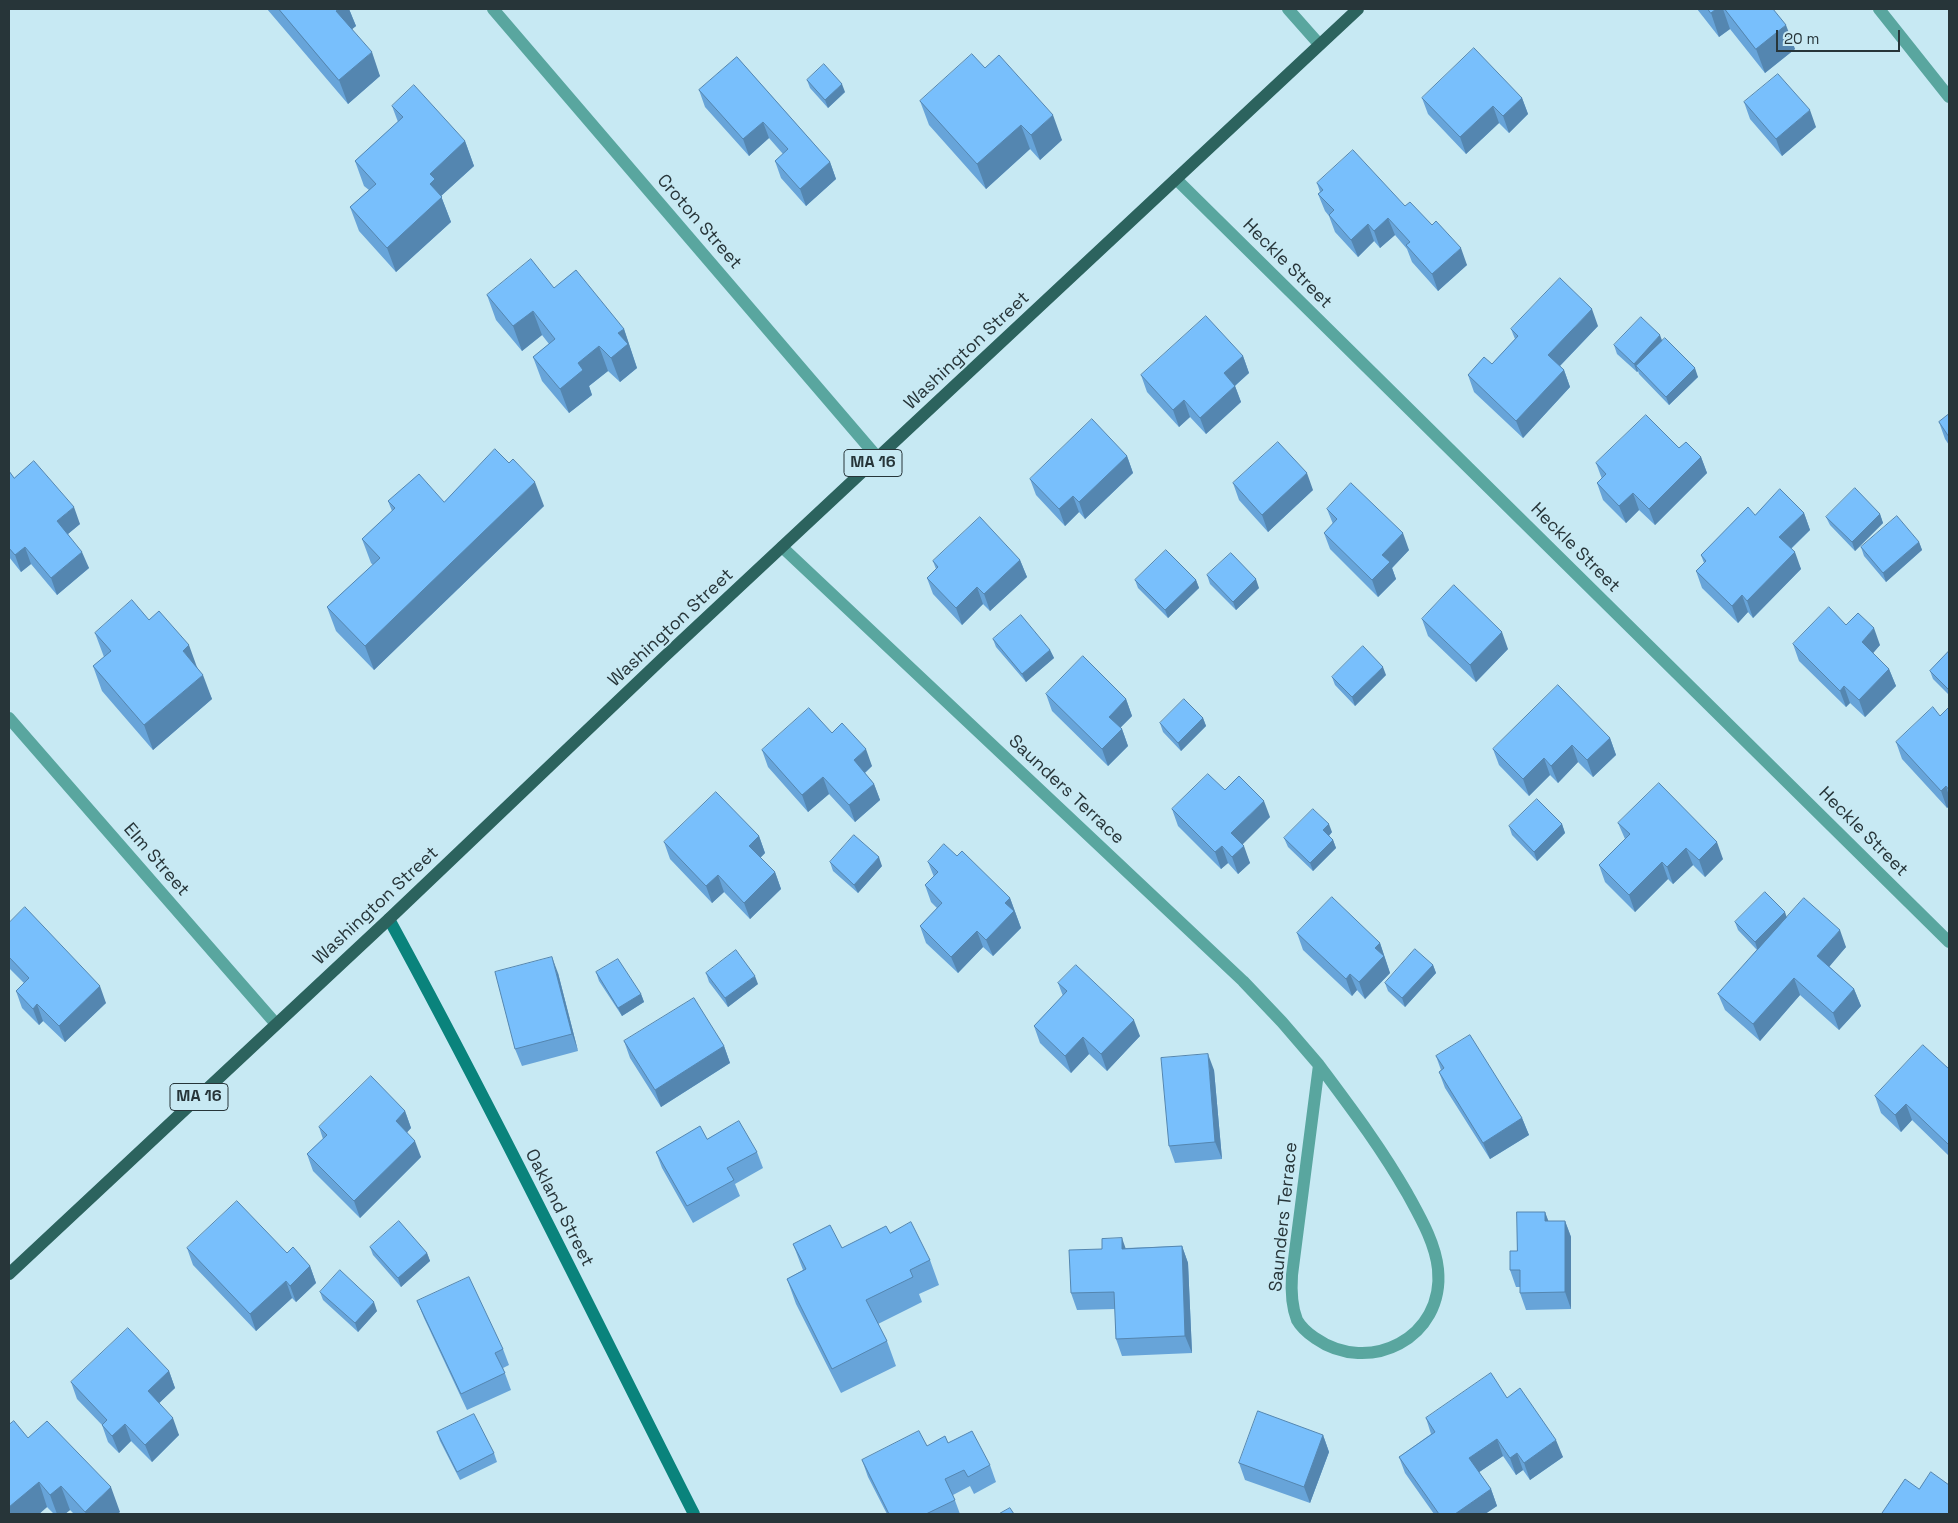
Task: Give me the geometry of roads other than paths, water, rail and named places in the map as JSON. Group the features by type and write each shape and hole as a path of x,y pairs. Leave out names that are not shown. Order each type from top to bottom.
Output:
{"main road":[{"name":"Washington Street","path":"9,1274 389,919 782,547 1358,9"}],"street":[{"name":"Croton Street","path":"493,9 878,458"},
{"path":"1288,9 1319,44"},
{"path":"1879,9 1949,97"},
{"name":"Heckle Street","path":"1176,179 1949,942"},
{"name":"Saunders Terrace","path":"782,547 1243,981 1276,1015 1319,1065 1369,1131 1402,1184 1428,1233 1438,1269 1438,1288 1434,1306 1427,1322 1416,1334 1401,1343 1366,1353 1336,1349 1322,1343 1309,1334 1298,1322 1293,1308 1292,1275 1319,1065"},
{"name":"Elm Street","path":"9,718 276,1024"},
{"name":"Oakland Street","path":"389,919 498,1124 694,1514"}]}
